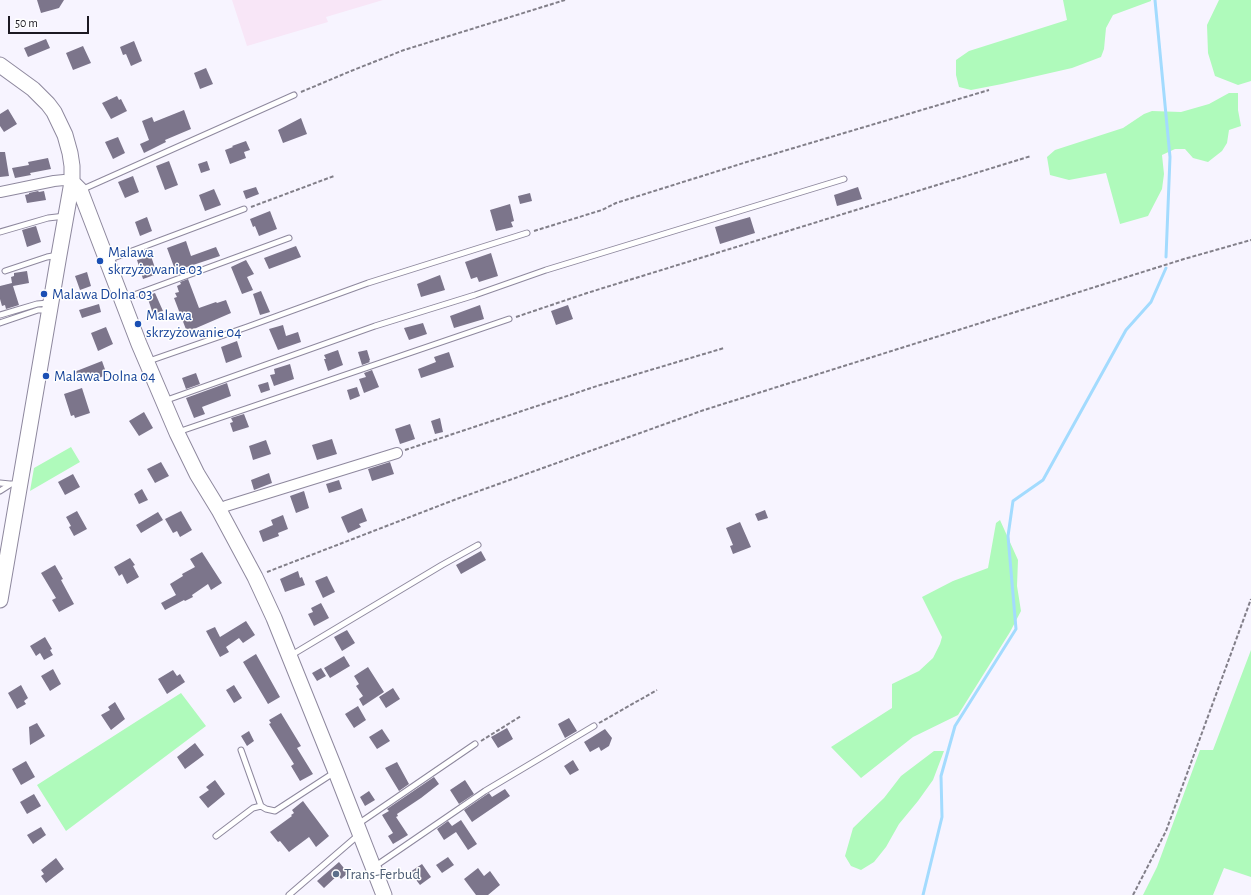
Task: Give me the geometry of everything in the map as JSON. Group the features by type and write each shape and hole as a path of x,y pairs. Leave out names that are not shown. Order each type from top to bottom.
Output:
{"street":[{"path":"0,65 33,89 48,104 54,112 65,135 76,186 107,260 146,362 177,433 197,474 219,510 255,576 336,772 384,895"},
{"path":"0,192 64,180 76,186"},
{"path":"0,600 4,554 16,484 51,306 66,216 76,186"},
{"path":"219,510 226,506 397,453"}],"lane":[{"path":"76,186 294,95"},
{"path":"163,402 375,326 475,295 553,268 844,179"},
{"path":"107,260 244,209"},
{"path":"0,232 48,218 66,216"},
{"path":"146,362 368,283 527,233"},
{"path":"122,300 289,238"},
{"path":"5,271 47,257 59,255"},
{"path":"0,315 37,304 51,306"},
{"path":"0,323 51,306"},
{"path":"177,433 509,319"},
{"path":"0,484 16,484"},
{"path":"0,491 16,484"},
{"path":"289,656 478,545"},
{"path":"373,867 485,791 594,726"},
{"path":"289,895 355,838 359,830 475,744"},
{"path":"241,750 261,806 266,810 275,811 336,772"},
{"path":"216,836 247,811 261,806"}],"path":[{"path":"294,95 404,50 566,0"},
{"path":"527,233 602,210 616,203 750,161 989,90"},
{"path":"509,319 594,291 1030,156"},
{"path":"244,209 334,176"},
{"path":"255,576 454,500 704,410 1251,240"},
{"path":"397,453 597,386 724,348"},
{"path":"1133,895 1166,831 1251,599"},
{"path":"594,726 657,690"},
{"path":"475,744 521,716"}],"shaded area":[{"path":"232,0 383,0 326,17 328,22 247,46"}],"green space":[{"path":"1063,0 1151,1 1113,15 1106,28 1104,49 1101,57 1072,68 1002,84 971,90 959,87 956,75 956,60 969,51 1067,20"},
{"path":"1219,0 1251,0 1251,81 1238,85 1215,76 1208,53 1207,25"},
{"path":"1229,93 1238,93 1238,110 1241,126 1229,130 1227,143 1222,151 1208,162 1193,158 1185,149 1175,149 1162,155 1164,174 1162,189 1148,216 1120,224 1106,173 1069,180 1050,175 1047,157 1055,150 1123,128 1144,114 1152,111 1181,112 1209,104"},
{"path":"71,447 80,462 30,491 34,468"},
{"path":"1000,520 1018,560 1017,586 1021,611 1010,632 958,715 913,737 861,778 831,747 892,708 892,684 919,671 933,658 942,637 922,597 953,581 988,568 996,523"},
{"path":"1251,650 1251,877 1224,868 1213,895 1143,895 1157,867 1200,750 1213,750"},
{"path":"181,693 206,726 66,831 37,785"},
{"path":"934,751 944,751 933,780 899,824 886,847 874,862 861,870 851,866 845,856 853,828 884,798 901,776"}],"building":[{"path":"37,0 64,0 59,8 41,13"},
{"path":"46,39 50,48 28,57 24,48"},
{"path":"134,41 142,61 131,66 126,54 123,55 120,47"},
{"path":"83,46 91,63 73,70 66,53"},
{"path":"206,68 213,84 200,89 194,73"},
{"path":"117,96 119,100 121,99 127,111 111,119 102,103"},
{"path":"8,109 17,124 4,132 0,126 0,114"},
{"path":"184,110 191,129 165,140 166,142 144,153 140,144 149,140 142,121 152,117 154,122"},
{"path":"301,118 307,134 283,143 278,130"},
{"path":"118,137 125,153 113,159 105,142"},
{"path":"246,141 250,150 244,152 246,158 230,164 225,150"},
{"path":"0,152 5,152 9,176 0,177"},
{"path":"48,158 51,169 30,173 31,175 15,178 12,168 29,165 28,162"},
{"path":"169,161 178,185 165,190 156,166"},
{"path":"207,161 210,170 201,173 198,164"},
{"path":"133,176 139,192 125,198 118,182"},
{"path":"256,187 259,194 246,199 243,191"},
{"path":"858,187 862,199 837,206 834,195"},
{"path":"214,189 221,205 205,211 199,195"},
{"path":"38,191 44,191 46,200 27,203 25,195"},
{"path":"530,193 532,201 520,204 518,196"},
{"path":"510,204 514,221 511,222 513,227 496,231 490,210"},
{"path":"270,211 277,229 259,236 250,219"},
{"path":"147,217 152,231 140,236 135,222"},
{"path":"750,217 755,233 720,244 715,227"},
{"path":"36,226 41,242 27,247 22,230"},
{"path":"186,241 191,256 216,247 220,256 184,268 185,272 177,275 167,248"},
{"path":"296,246 301,257 269,269 264,258"},
{"path":"491,253 498,276 479,282 477,277 471,279 465,262"},
{"path":"151,256 157,274 143,279 137,260"},
{"path":"246,260 254,274 247,277 253,290 242,294 231,267"},
{"path":"27,271 29,283 13,286 19,305 6,309 5,305 2,306 0,299 0,286 12,283 11,277 14,276 14,273"},
{"path":"87,272 91,286 80,290 75,276"},
{"path":"440,275 445,290 421,297 417,284"},
{"path":"188,279 199,308 226,300 231,313 187,332 174,298 177,297 175,293 179,292 177,286 181,284 180,282"},
{"path":"261,291 270,312 260,315 253,294"},
{"path":"155,293 163,311 153,314 147,296"},
{"path":"99,304 101,312 82,318 79,310"},
{"path":"480,305 484,319 454,328 450,316"},
{"path":"568,305 573,319 556,325 551,311"},
{"path":"423,323 427,334 409,340 404,328"},
{"path":"283,325 286,336 298,332 301,342 278,350 269,329"},
{"path":"106,327 113,344 98,351 91,333"},
{"path":"237,341 242,357 226,363 221,347"},
{"path":"338,350 343,365 328,371 324,355"},
{"path":"367,350 370,362 362,365 358,352"},
{"path":"449,352 454,367 421,378 418,369 436,362 434,357"},
{"path":"102,361 107,375 98,378 96,375 77,382 74,372"},
{"path":"290,364 294,379 274,386 270,375 275,374 274,369"},
{"path":"372,370 379,387 364,393 359,379 366,377 364,373"},
{"path":"196,373 200,384 186,389 182,378"},
{"path":"268,382 270,390 261,393 258,385"},
{"path":"227,383 231,396 202,407 205,414 194,418 186,398"},
{"path":"357,387 360,396 350,400 347,390"},
{"path":"82,388 90,413 75,418 74,415 71,416 64,394"},
{"path":"144,412 153,428 139,436 129,421"},
{"path":"244,414 249,427 233,432 230,423 233,422 231,418"},
{"path":"440,418 443,432 435,434 431,421"},
{"path":"410,424 415,439 400,444 395,429"},
{"path":"332,439 337,454 317,460 312,445"},
{"path":"266,440 271,454 253,460 249,446"},
{"path":"161,462 169,476 155,483 147,469"},
{"path":"390,462 394,474 372,481 368,469"},
{"path":"269,473 272,483 254,490 251,480"},
{"path":"73,474 80,487 65,495 58,482"},
{"path":"339,480 342,489 329,493 326,484"},
{"path":"142,489 148,500 139,504 134,494"},
{"path":"304,491 309,508 296,513 290,496"},
{"path":"362,508 367,521 359,524 361,527 348,533 341,517"},
{"path":"765,510 768,518 758,521 755,514"},
{"path":"77,511 87,529 74,536 66,517"},
{"path":"181,511 192,530 180,537 177,531 173,533 165,519"},
{"path":"158,512 163,520 141,533 136,525"},
{"path":"283,515 288,529 278,533 279,536 263,542 259,531 273,525 271,520"},
{"path":"740,522 751,547 733,554 730,546 733,545 726,528"},
{"path":"481,551 486,560 461,574 456,565"},
{"path":"202,552 222,583 211,590 208,584 192,595 193,597 165,610 161,603 176,595 170,584 183,576 182,574 195,567 190,559"},
{"path":"130,558 135,565 133,566 139,577 127,584 122,574 119,576 114,567"},
{"path":"55,565 74,604 59,612 52,600 56,598 41,573"},
{"path":"298,571 300,578 302,577 305,585 285,592 280,579"},
{"path":"327,576 335,592 323,598 315,581"},
{"path":"321,603 329,618 314,626 308,614 313,612 311,608"},
{"path":"246,621 255,635 243,643 239,638 226,647 229,652 220,657 206,631 215,627 220,637"},
{"path":"347,630 355,643 342,651 334,637"},
{"path":"45,637 52,649 50,650 53,655 44,660 40,653 36,656 30,646"},
{"path":"256,654 280,697 268,704 243,662"},
{"path":"344,656 350,666 330,678 324,668"},
{"path":"368,667 384,692 363,706 359,699 363,696 356,686 359,684 354,676"},
{"path":"321,668 326,676 317,681 312,673"},
{"path":"53,669 61,684 50,691 41,676"},
{"path":"173,670 177,676 180,674 185,682 167,694 158,679"},
{"path":"21,685 28,698 24,701 26,704 17,709 8,693"},
{"path":"234,685 242,698 234,703 226,690"},
{"path":"393,688 400,699 386,708 379,697"},
{"path":"115,702 125,719 111,730 101,715 110,710 108,707"},
{"path":"358,706 366,720 354,728 345,714"},
{"path":"281,713 301,746 297,748 313,774 300,781 291,766 294,764 269,724 271,723 269,720"},
{"path":"569,718 577,731 565,738 558,724"},
{"path":"37,723 45,736 30,745 29,727"},
{"path":"507,728 513,739 498,748 491,737"},
{"path":"382,729 390,741 377,749 369,737"},
{"path":"605,729 612,738 609,746 601,751 599,747 590,752 584,742"},
{"path":"249,731 254,741 247,746 241,736"},
{"path":"195,743 204,755 185,769 177,757"},
{"path":"573,760 579,770 570,775 564,766"},
{"path":"26,761 35,777 21,785 12,769"},
{"path":"397,762 409,784 399,791 385,768"},
{"path":"434,777 439,784 397,814 398,816 396,817 408,835 393,844 388,836 393,833 382,815 389,811 387,809"},
{"path":"215,780 225,794 208,808 199,797 209,790 206,787"},
{"path":"465,780 474,794 459,804 450,790"},
{"path":"505,789 510,796 472,822 464,810 489,793 492,797"},
{"path":"369,791 375,800 365,806 360,797"},
{"path":"34,794 41,806 27,814 20,802"},
{"path":"303,801 329,836 316,847 309,837 289,852 270,832 292,816 291,815 294,813 292,810"},
{"path":"461,820 477,844 468,850 456,832 444,840 437,829 448,821 452,826"},
{"path":"41,827 46,835 33,844 27,835"},
{"path":"448,857 454,865 442,873 436,865"},
{"path":"56,858 64,869 46,883 41,876 44,874 41,870"},
{"name":"Trans-Ferbud","path":"339,862 348,873 341,879 338,875 324,888 317,881"},
{"path":"422,864 431,877 420,885 410,872"},
{"path":"478,868 484,876 490,871 500,885 488,895 476,895 464,879"}],"waterway":[{"path":"1155,0 1170,157 1166,257"},
{"path":"923,895 942,817 941,776 955,726 1016,629 1008,536 1013,501 1043,480 1126,330 1151,302 1166,268"}],"place":[{"name":"Malawa skrzyżowanie 03","path":"100,261"},
{"name":"Malawa Dolna 03","path":"44,294"},
{"name":"Malawa skrzyżowanie 04","path":"138,324"},
{"name":"Malawa Dolna 04","path":"46,376"},
{"name":"Trans-Ferbud","path":"336,874"}]}
